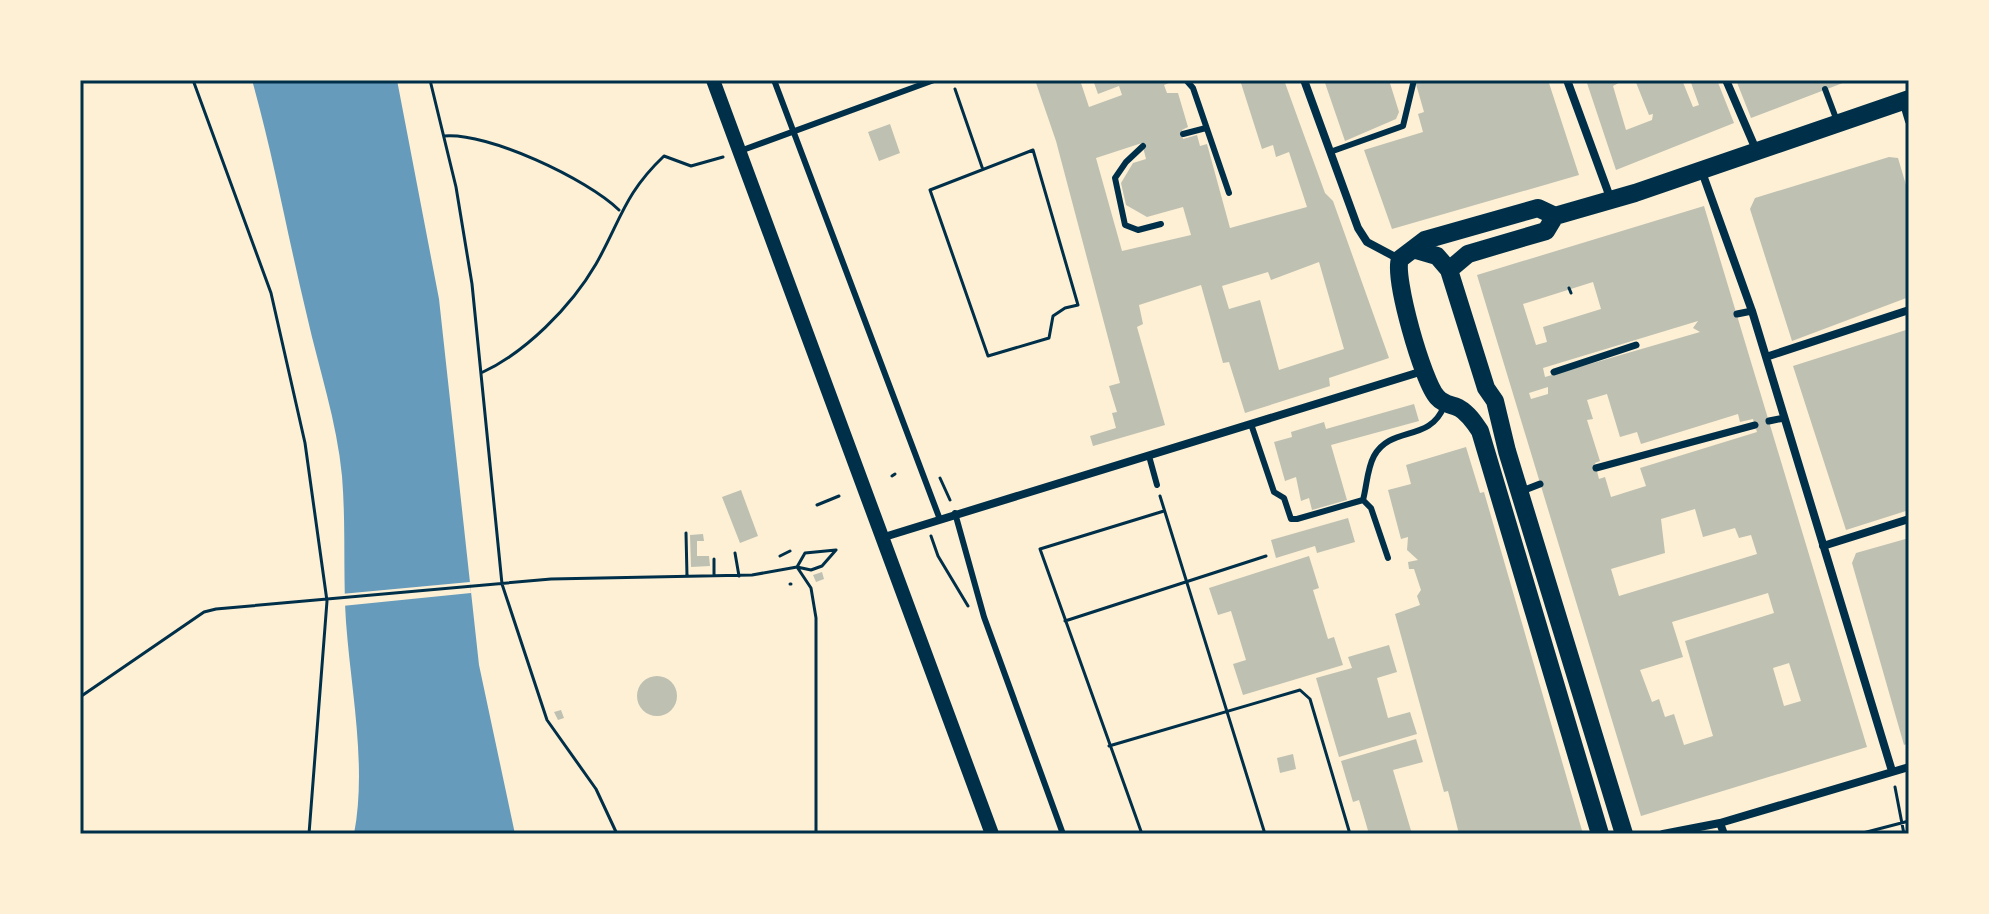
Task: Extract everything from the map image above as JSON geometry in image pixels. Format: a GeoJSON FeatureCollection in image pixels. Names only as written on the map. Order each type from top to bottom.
{"type":"FeatureCollection","features":[{"type":"Feature","properties":{"kind":"main road"},"geometry":{"type":"LineString","coordinates":[[1600,834],[1480,431],[1431,390],[1397,280],[1406,254],[1425,240],[1538,208],[1555,216],[1611,201],[1906,100]]}},
{"type":"Feature","properties":{"kind":"main road"},"geometry":{"type":"LineString","coordinates":[[1449,270],[1478,251],[1546,231],[1555,216]]}},
{"type":"Feature","properties":{"kind":"main road"},"geometry":{"type":"LineString","coordinates":[[1406,254],[1437,256],[1449,270],[1486,388],[1495,401],[1624,834]]}},
{"type":"Feature","properties":{"kind":"main road"},"geometry":{"type":"LineString","coordinates":[[1451,406],[1470,404],[1486,388]]}},
{"type":"Feature","properties":{"kind":"street"},"geometry":{"type":"LineString","coordinates":[[713,80],[992,834]]}},
{"type":"Feature","properties":{"kind":"street"},"geometry":{"type":"LineString","coordinates":[[1304,80],[1367,242],[1406,254]]}},
{"type":"Feature","properties":{"kind":"street"},"geometry":{"type":"LineString","coordinates":[[1567,80],[1611,201]]}},
{"type":"Feature","properties":{"kind":"street"},"geometry":{"type":"LineString","coordinates":[[1726,80],[1757,152]]}},
{"type":"Feature","properties":{"kind":"street"},"geometry":{"type":"LineString","coordinates":[[1906,100],[1909,121]]}},
{"type":"Feature","properties":{"kind":"street"},"geometry":{"type":"LineString","coordinates":[[1702,171],[1752,311],[1892,771]]}},
{"type":"Feature","properties":{"kind":"street"},"geometry":{"type":"LineString","coordinates":[[1766,357],[1909,310]]}},
{"type":"Feature","properties":{"kind":"street"},"geometry":{"type":"LineString","coordinates":[[1737,314],[1752,311]]}},
{"type":"Feature","properties":{"kind":"street"},"geometry":{"type":"LineString","coordinates":[[1554,372],[1636,345]]}},
{"type":"Feature","properties":{"kind":"street"},"geometry":{"type":"LineString","coordinates":[[881,538],[939,517],[1149,456],[1425,370]]}},
{"type":"Feature","properties":{"kind":"street"},"geometry":{"type":"LineString","coordinates":[[1769,421],[1784,418]]}},
{"type":"Feature","properties":{"kind":"street"},"geometry":{"type":"LineString","coordinates":[[1596,468],[1755,425]]}},
{"type":"Feature","properties":{"kind":"street"},"geometry":{"type":"LineString","coordinates":[[1520,491],[1540,484]]}},
{"type":"Feature","properties":{"kind":"street"},"geometry":{"type":"LineString","coordinates":[[1823,546],[1909,519]]}},
{"type":"Feature","properties":{"kind":"street"},"geometry":{"type":"LineString","coordinates":[[1663,834],[1720,823],[1909,767]]}},
{"type":"Feature","properties":{"kind":"street"},"geometry":{"type":"LineString","coordinates":[[1720,823],[1724,834]]}},
{"type":"Feature","properties":{"kind":"lane"},"geometry":{"type":"LineString","coordinates":[[774,80],[939,517]]}},
{"type":"Feature","properties":{"kind":"lane"},"geometry":{"type":"LineString","coordinates":[[740,151],[934,80]]}},
{"type":"Feature","properties":{"kind":"lane"},"geometry":{"type":"LineString","coordinates":[[1186,80],[1193,88],[1229,193]]}},
{"type":"Feature","properties":{"kind":"lane"},"geometry":{"type":"LineString","coordinates":[[1330,152],[1403,126],[1414,80]]}},
{"type":"Feature","properties":{"kind":"lane"},"geometry":{"type":"LineString","coordinates":[[1825,89],[1838,124]]}},
{"type":"Feature","properties":{"kind":"lane"},"geometry":{"type":"LineString","coordinates":[[1183,134],[1206,128]]}},
{"type":"Feature","properties":{"kind":"lane"},"geometry":{"type":"LineString","coordinates":[[1143,146],[1115,178],[1125,225],[1138,230],[1161,224]]}},
{"type":"Feature","properties":{"kind":"lane"},"geometry":{"type":"LineString","coordinates":[[1363,500],[1375,454],[1392,439],[1430,427],[1451,406]]}},
{"type":"Feature","properties":{"kind":"lane"},"geometry":{"type":"LineString","coordinates":[[1251,424],[1274,492],[1284,498],[1291,519],[1363,500]]}},
{"type":"Feature","properties":{"kind":"lane"},"geometry":{"type":"LineString","coordinates":[[1149,456],[1157,485]]}},
{"type":"Feature","properties":{"kind":"lane"},"geometry":{"type":"LineString","coordinates":[[1363,500],[1371,508],[1388,558]]}},
{"type":"Feature","properties":{"kind":"lane"},"geometry":{"type":"LineString","coordinates":[[955,513],[984,617],[1063,834]]}},
{"type":"Feature","properties":{"kind":"path"},"geometry":{"type":"LineString","coordinates":[[193,80],[271,293],[305,443],[327,601],[309,834]]}},
{"type":"Feature","properties":{"kind":"path"},"geometry":{"type":"LineString","coordinates":[[430,80],[465,235],[502,584],[547,720],[596,789],[617,834]]}},
{"type":"Feature","properties":{"kind":"path"},"geometry":{"type":"LineString","coordinates":[[955,89],[982,167]]}},
{"type":"Feature","properties":{"kind":"path"},"geometry":{"type":"LineString","coordinates":[[444,136],[471,138],[546,166],[620,211]]}},
{"type":"Feature","properties":{"kind":"path"},"geometry":{"type":"LineString","coordinates":[[1033,150],[1078,305],[1053,316],[1049,338],[988,356],[930,190],[982,167],[1033,150]]}},
{"type":"Feature","properties":{"kind":"path"},"geometry":{"type":"LineString","coordinates":[[481,373],[517,351],[577,291],[595,266],[620,211],[664,156],[691,166],[740,151]]}},
{"type":"Feature","properties":{"kind":"path"},"geometry":{"type":"LineString","coordinates":[[1157,485],[1265,834]]}},
{"type":"Feature","properties":{"kind":"path"},"geometry":{"type":"LineString","coordinates":[[817,505],[839,496]]}},
{"type":"Feature","properties":{"kind":"path"},"geometry":{"type":"LineString","coordinates":[[1142,834],[1040,549],[1164,511]]}},
{"type":"Feature","properties":{"kind":"path"},"geometry":{"type":"LineString","coordinates":[[686,533],[687,576]]}},
{"type":"Feature","properties":{"kind":"path"},"geometry":{"type":"LineString","coordinates":[[80,697],[204,612],[591,577],[739,576],[797,567],[811,570],[822,566],[836,550],[809,551],[797,567]]}},
{"type":"Feature","properties":{"kind":"path"},"geometry":{"type":"LineString","coordinates":[[780,556],[790,551]]}},
{"type":"Feature","properties":{"kind":"path"},"geometry":{"type":"LineString","coordinates":[[735,553],[739,576]]}},
{"type":"Feature","properties":{"kind":"path"},"geometry":{"type":"LineString","coordinates":[[938,556],[950,572],[965,604],[984,617]]}},
{"type":"Feature","properties":{"kind":"path"},"geometry":{"type":"LineString","coordinates":[[1065,621],[1266,556]]}},
{"type":"Feature","properties":{"kind":"path"},"geometry":{"type":"LineString","coordinates":[[714,559],[714,576]]}},
{"type":"Feature","properties":{"kind":"path"},"geometry":{"type":"LineString","coordinates":[[797,567],[811,588],[816,618],[816,834]]}},
{"type":"Feature","properties":{"kind":"path"},"geometry":{"type":"LineString","coordinates":[[1109,746],[1288,691],[1300,690],[1310,699],[1350,834]]}},
{"type":"Feature","properties":{"kind":"path"},"geometry":{"type":"LineString","coordinates":[[547,720],[554,717]]}},
{"type":"Feature","properties":{"kind":"path"},"geometry":{"type":"LineString","coordinates":[[1892,771],[1904,834]]}},
{"type":"Feature","properties":{"kind":"path"},"geometry":{"type":"LineString","coordinates":[[1859,834],[1909,821]]}},
{"type":"Feature","properties":{"kind":"water"},"geometry":{"type":"Polygon","coordinates":[[[252,80],[397,80],[439,299],[479,665],[515,834],[354,834],[359,782],[357,728],[346,622],[340,456],[252,80]]]}},
{"type":"Feature","properties":{"kind":"pier"},"geometry":{"type":"Polygon","coordinates":[[[470,582],[471,593],[342,606],[341,594],[470,582]]]}},
{"type":"Feature","properties":{"kind":"building"},"geometry":{"type":"Polygon","coordinates":[[[1035,80],[1080,80],[1089,107],[1122,95],[1119,86],[1098,94],[1093,80],[1177,80],[1164,85],[1167,93],[1178,93],[1188,127],[1182,130],[1183,139],[1197,135],[1200,146],[1207,144],[1230,228],[1307,207],[1289,152],[1276,157],[1273,145],[1262,149],[1240,80],[1284,80],[1325,193],[1333,201],[1389,358],[1329,378],[1330,386],[1245,413],[1229,362],[1223,363],[1201,285],[1139,305],[1143,324],[1137,327],[1165,425],[1093,446],[1090,436],[1116,428],[1112,413],[1117,412],[1109,386],[1120,383],[1056,141],[1035,80]],[[1142,143],[1096,158],[1122,251],[1191,235],[1183,207],[1147,217],[1126,205],[1121,183],[1133,163],[1146,159],[1142,143]],[[1319,262],[1271,280],[1268,272],[1222,286],[1229,309],[1260,300],[1279,370],[1344,349],[1319,262]]]}},
{"type":"Feature","properties":{"kind":"building"},"geometry":{"type":"Polygon","coordinates":[[[1324,80],[1389,80],[1399,112],[1396,119],[1345,141],[1324,80]]]}},
{"type":"Feature","properties":{"kind":"building"},"geometry":{"type":"Polygon","coordinates":[[[1418,80],[1548,80],[1579,175],[1392,229],[1364,150],[1423,132],[1418,114],[1424,112],[1416,84],[1418,80]]]}},
{"type":"Feature","properties":{"kind":"building"},"geometry":{"type":"Polygon","coordinates":[[[1586,80],[1624,80],[1613,86],[1626,130],[1652,120],[1653,114],[1649,115],[1635,80],[1682,80],[1693,107],[1699,105],[1690,80],[1717,80],[1734,123],[1616,170],[1586,80]]]}},
{"type":"Feature","properties":{"kind":"building"},"geometry":{"type":"Polygon","coordinates":[[[1736,80],[1848,80],[1848,81],[1751,118],[1736,80]]]}},
{"type":"Feature","properties":{"kind":"building"},"geometry":{"type":"Polygon","coordinates":[[[890,124],[900,153],[879,161],[868,132],[890,124]]]}},
{"type":"Feature","properties":{"kind":"building"},"geometry":{"type":"Polygon","coordinates":[[[1889,157],[1898,158],[1909,195],[1909,297],[1792,341],[1750,209],[1755,198],[1889,157]]]}},
{"type":"Feature","properties":{"kind":"building"},"geometry":{"type":"Polygon","coordinates":[[[1704,206],[1867,747],[1641,816],[1477,275],[1704,206]],[[1593,282],[1523,304],[1536,345],[1547,342],[1543,327],[1601,309],[1593,282]],[[1698,321],[1543,368],[1545,377],[1700,332],[1693,328],[1698,321]],[[1548,387],[1529,393],[1531,399],[1548,394],[1548,387]],[[1607,394],[1587,400],[1593,419],[1587,420],[1600,461],[1595,463],[1599,479],[1605,477],[1611,497],[1646,486],[1640,468],[1757,432],[1753,419],[1740,422],[1738,414],[1641,444],[1637,432],[1620,437],[1607,394]],[[1695,509],[1661,519],[1665,553],[1611,569],[1619,596],[1757,554],[1751,535],[1739,538],[1735,528],[1703,537],[1695,509]],[[1768,593],[1672,622],[1683,657],[1640,670],[1652,702],[1659,699],[1665,717],[1674,714],[1684,745],[1713,736],[1685,641],[1774,613],[1768,593]],[[1789,663],[1773,668],[1784,706],[1801,701],[1789,663]]]}},
{"type":"Feature","properties":{"kind":"building"},"geometry":{"type":"Polygon","coordinates":[[[1909,329],[1909,510],[1846,530],[1793,366],[1909,329]]]}},
{"type":"Feature","properties":{"kind":"building"},"geometry":{"type":"Polygon","coordinates":[[[1414,404],[1419,421],[1331,445],[1347,500],[1312,510],[1309,498],[1301,501],[1296,477],[1285,481],[1274,442],[1292,437],[1291,432],[1324,422],[1326,429],[1414,404]]]}},
{"type":"Feature","properties":{"kind":"building"},"geometry":{"type":"Polygon","coordinates":[[[1466,447],[1480,493],[1484,492],[1583,834],[1459,834],[1448,791],[1444,792],[1395,614],[1420,605],[1417,596],[1421,590],[1414,569],[1409,569],[1408,562],[1418,560],[1407,550],[1408,537],[1401,539],[1388,490],[1411,484],[1406,465],[1466,447]]]}},
{"type":"Feature","properties":{"kind":"building"},"geometry":{"type":"Polygon","coordinates":[[[741,490],[758,536],[740,543],[722,497],[741,490]]]}},
{"type":"Feature","properties":{"kind":"building"},"geometry":{"type":"Polygon","coordinates":[[[1348,518],[1355,542],[1317,553],[1315,546],[1276,558],[1271,540],[1348,518]]]}},
{"type":"Feature","properties":{"kind":"building"},"geometry":{"type":"Polygon","coordinates":[[[703,534],[704,541],[697,541],[697,556],[709,556],[710,566],[691,567],[690,535],[703,534]]]}},
{"type":"Feature","properties":{"kind":"building"},"geometry":{"type":"Polygon","coordinates":[[[1909,538],[1909,743],[1904,745],[1852,563],[1856,553],[1909,538]]]}},
{"type":"Feature","properties":{"kind":"building"},"geometry":{"type":"Polygon","coordinates":[[[1309,556],[1319,588],[1313,590],[1328,639],[1334,637],[1343,665],[1243,695],[1233,664],[1246,660],[1231,611],[1218,615],[1209,588],[1309,556]]]}},
{"type":"Feature","properties":{"kind":"building"},"geometry":{"type":"Polygon","coordinates":[[[822,572],[824,579],[816,582],[813,575],[822,572]]]}},
{"type":"Feature","properties":{"kind":"building"},"geometry":{"type":"Polygon","coordinates":[[[1389,645],[1397,672],[1377,678],[1388,718],[1410,712],[1417,734],[1339,757],[1316,678],[1352,668],[1348,657],[1389,645]]]}},
{"type":"Feature","properties":{"kind":"building"},"geometry":{"type":"Polygon","coordinates":[[[657,676],[671,682],[677,696],[671,710],[657,716],[643,710],[637,696],[643,682],[657,676]]]}},
{"type":"Feature","properties":{"kind":"building"},"geometry":{"type":"Polygon","coordinates":[[[561,710],[564,718],[558,720],[554,712],[561,710]]]}},
{"type":"Feature","properties":{"kind":"building"},"geometry":{"type":"Polygon","coordinates":[[[1416,739],[1423,762],[1393,770],[1412,834],[1369,834],[1359,800],[1353,802],[1341,761],[1416,739]]]}},
{"type":"Feature","properties":{"kind":"building"},"geometry":{"type":"Polygon","coordinates":[[[1293,754],[1296,769],[1280,773],[1277,758],[1293,754]]]}}]}
